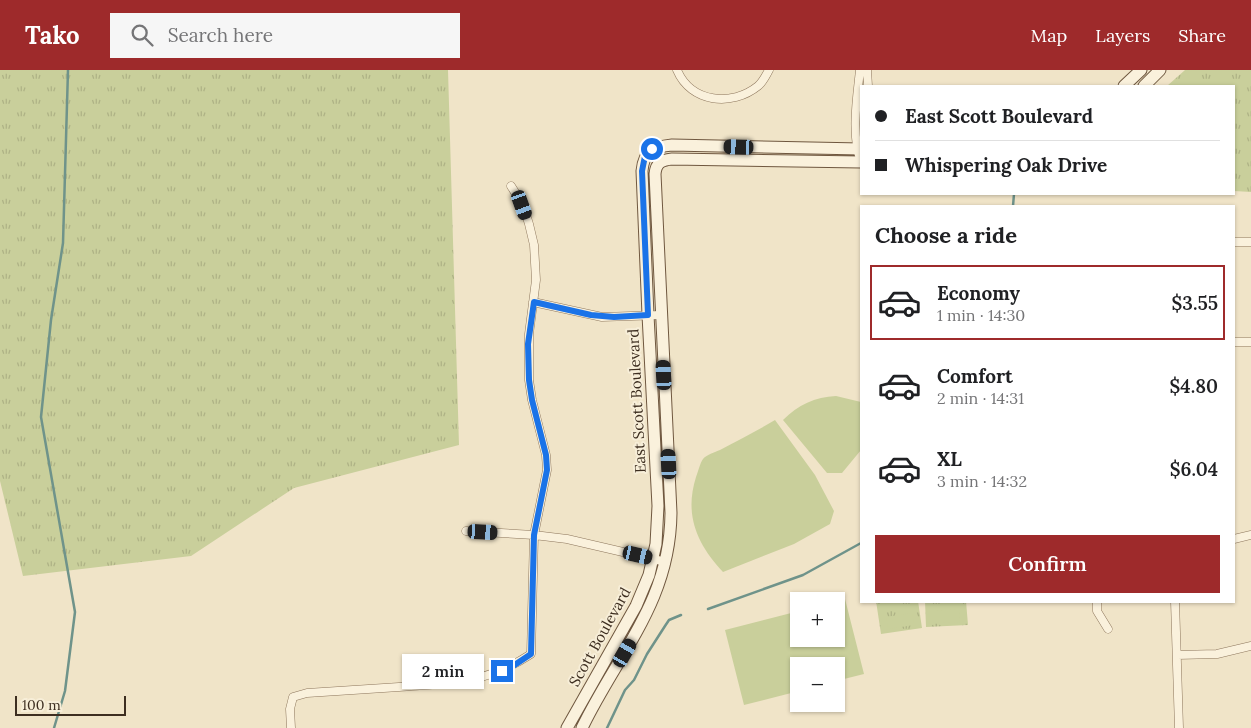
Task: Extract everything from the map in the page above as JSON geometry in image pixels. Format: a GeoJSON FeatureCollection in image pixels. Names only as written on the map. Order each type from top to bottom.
{"type":"FeatureCollection","features":[{"type":"Feature","properties":{"kind":"street"},"geometry":{"type":"LineString","coordinates":[[677,70],[695,92],[712,99],[729,99],[744,95],[759,85],[769,70]]}},
{"type":"Feature","properties":{"kind":"street"},"geometry":{"type":"LineString","coordinates":[[859,149],[857,97],[860,70]]}},
{"type":"Feature","properties":{"kind":"street"},"geometry":{"type":"LineString","coordinates":[[867,70],[868,85]]}},
{"type":"Feature","properties":{"kind":"street"},"geometry":{"type":"LineString","coordinates":[[1125,85],[1141,70]]}},
{"type":"Feature","properties":{"kind":"street"},"geometry":{"type":"LineString","coordinates":[[1145,85],[1160,70]]}},
{"type":"Feature","properties":{"kind":"street","name":"East Scott Boulevard"},"geometry":{"type":"LineString","coordinates":[[654,559],[658,506],[642,171],[648,152],[656,147],[672,146],[859,149]]}},
{"type":"Feature","properties":{"kind":"street","name":"East Scott Boulevard"},"geometry":{"type":"LineString","coordinates":[[635,636],[656,595],[666,562],[671,529],[656,166],[662,160],[672,159],[860,162]]}},
{"type":"Feature","properties":{"kind":"street"},"geometry":{"type":"LineString","coordinates":[[291,728],[290,709],[293,697],[307,693],[470,681],[502,671],[531,654],[534,535],[547,470],[546,455],[529,380],[529,334],[536,280],[534,245],[522,205],[511,186]]}},
{"type":"Feature","properties":{"kind":"street"},"geometry":{"type":"LineString","coordinates":[[1235,242],[1251,242]]}},
{"type":"Feature","properties":{"kind":"street"},"geometry":{"type":"LineString","coordinates":[[534,302],[608,317],[662,315]]}},
{"type":"Feature","properties":{"kind":"street"},"geometry":{"type":"LineString","coordinates":[[1235,342],[1251,342]]}},
{"type":"Feature","properties":{"kind":"street"},"geometry":{"type":"LineString","coordinates":[[466,531],[567,539],[666,562]]}},
{"type":"Feature","properties":{"kind":"street"},"geometry":{"type":"LineString","coordinates":[[1235,539],[1251,535]]}},
{"type":"Feature","properties":{"kind":"street","name":"Scott Boulevard"},"geometry":{"type":"LineString","coordinates":[[568,728],[636,606],[654,559]]}},
{"type":"Feature","properties":{"kind":"street"},"geometry":{"type":"LineString","coordinates":[[1097,603],[1097,611],[1108,629]]}},
{"type":"Feature","properties":{"kind":"street"},"geometry":{"type":"LineString","coordinates":[[1175,603],[1179,728]]}},
{"type":"Feature","properties":{"kind":"street","name":"Scott Boulevard"},"geometry":{"type":"LineString","coordinates":[[582,728],[635,636]]}},
{"type":"Feature","properties":{"kind":"street"},"geometry":{"type":"LineString","coordinates":[[1177,655],[1217,654],[1251,646]]}},
{"type":"Feature","properties":{"kind":"green space"},"geometry":{"type":"Polygon","coordinates":[[[0,70],[448,70],[459,445],[294,488],[191,556],[23,576],[0,481],[0,70]]]}},
{"type":"Feature","properties":{"kind":"green space"},"geometry":{"type":"Polygon","coordinates":[[[1185,70],[1251,70],[1251,192],[1235,191],[1235,85],[1168,85],[1185,70]]]}},
{"type":"Feature","properties":{"kind":"green space"},"geometry":{"type":"Polygon","coordinates":[[[836,396],[860,402],[860,451],[842,473],[827,473],[783,420],[807,403],[821,398],[836,396]]]}},
{"type":"Feature","properties":{"kind":"green space"},"geometry":{"type":"Polygon","coordinates":[[[775,420],[815,475],[834,511],[830,524],[794,544],[723,572],[706,551],[695,528],[692,516],[693,491],[699,468],[706,456],[775,420]]]}},
{"type":"Feature","properties":{"kind":"green space"},"geometry":{"type":"Polygon","coordinates":[[[845,599],[864,674],[845,679],[845,657],[790,657],[790,693],[744,705],[725,630],[790,613],[790,647],[845,647],[845,599]]]}},
{"type":"Feature","properties":{"kind":"green space"},"geometry":{"type":"Polygon","coordinates":[[[876,603],[918,603],[922,628],[881,634],[876,603]]]}},
{"type":"Feature","properties":{"kind":"green space"},"geometry":{"type":"Polygon","coordinates":[[[925,603],[966,603],[968,625],[926,627],[925,603]]]}},
{"type":"Feature","properties":{"kind":"green space"},"geometry":{"type":"Polygon","coordinates":[[[959,609],[960,622],[933,623],[933,611],[959,609]]]}},
{"type":"Feature","properties":{"kind":"green space"},"geometry":{"type":"Polygon","coordinates":[[[912,613],[914,625],[888,629],[886,617],[912,613]]]}},
{"type":"Feature","properties":{"kind":"waterway"},"geometry":{"type":"LineString","coordinates":[[54,728],[65,691],[75,612],[41,417],[51,320],[63,243],[68,70]]}},
{"type":"Feature","properties":{"kind":"waterway"},"geometry":{"type":"LineString","coordinates":[[1013,205],[1014,195]]}},
{"type":"Feature","properties":{"kind":"waterway"},"geometry":{"type":"LineString","coordinates":[[708,609],[803,575],[860,544]]}},
{"type":"Feature","properties":{"kind":"waterway"},"geometry":{"type":"LineString","coordinates":[[607,728],[625,690],[634,680],[647,654],[665,626],[669,620],[681,615]]}},
{"type":"Feature","properties":{"kind":"route"},"geometry":{"type":"LineString","coordinates":[[502,671],[531,654],[534,535],[547,470],[546,455],[529,380],[528,344],[534,302],[591,315],[614,317],[648,315],[642,171],[645,156],[652,149]]}}]}
